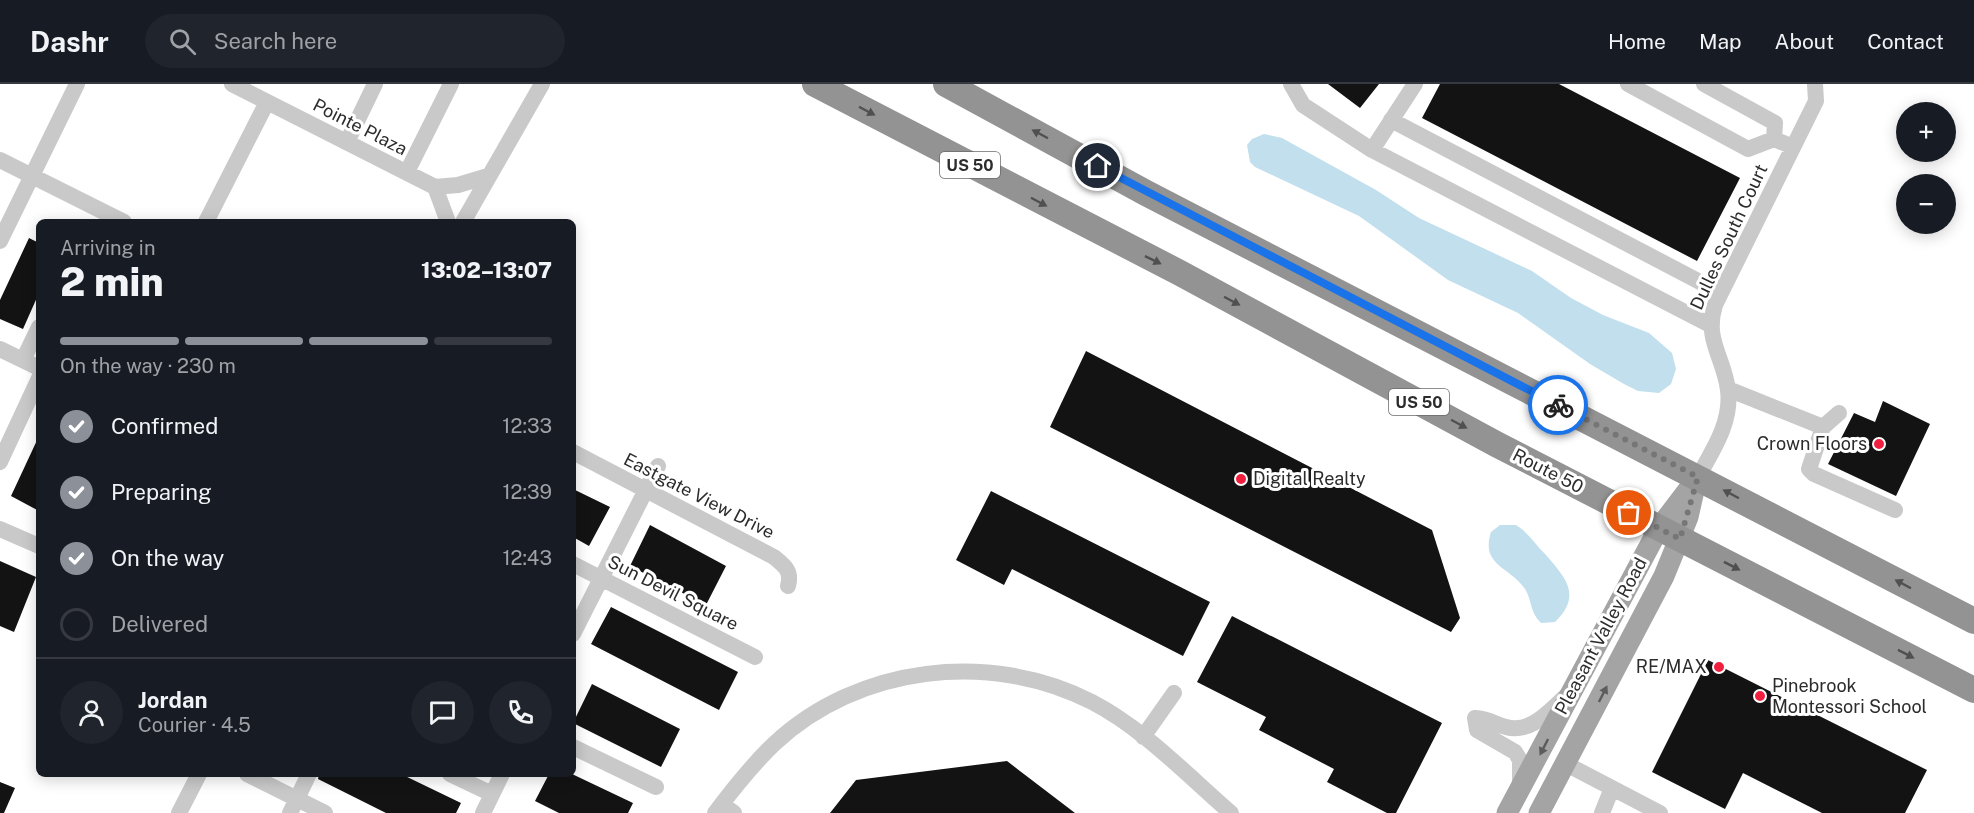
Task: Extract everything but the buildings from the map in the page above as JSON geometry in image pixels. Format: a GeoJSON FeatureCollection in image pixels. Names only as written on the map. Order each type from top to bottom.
{"type":"FeatureCollection","features":[{"type":"Feature","properties":{"kind":"highway","name":"Route 50"},"geometry":{"type":"LineString","coordinates":[[815,84],[1125,247],[1180,273],[1669,534],[1974,690]]}},
{"type":"Feature","properties":{"kind":"highway"},"geometry":{"type":"LineString","coordinates":[[946,84],[1146,193],[1974,621]]}},
{"type":"Feature","properties":{"kind":"main road","name":"Pleasant Valley Road"},"geometry":{"type":"LineString","coordinates":[[1539,813],[1566,764],[1669,534],[1698,477]]}},
{"type":"Feature","properties":{"kind":"main road","name":"Pleasant Valley Road"},"geometry":{"type":"LineString","coordinates":[[1507,813],[1572,691],[1669,534]]}},
{"type":"Feature","properties":{"kind":"street"},"geometry":{"type":"LineString","coordinates":[[0,241],[77,84]]}},
{"type":"Feature","properties":{"kind":"street","name":"Pointe Plaza"},"geometry":{"type":"LineString","coordinates":[[232,84],[435,187]]}},
{"type":"Feature","properties":{"kind":"street"},"geometry":{"type":"LineString","coordinates":[[347,142],[375,84]]}},
{"type":"Feature","properties":{"kind":"street"},"geometry":{"type":"LineString","coordinates":[[407,172],[451,84]]}},
{"type":"Feature","properties":{"kind":"street"},"geometry":{"type":"LineString","coordinates":[[465,219],[542,84]]}},
{"type":"Feature","properties":{"kind":"street"},"geometry":{"type":"LineString","coordinates":[[1291,84],[1303,105],[1372,150],[1710,325]]}},
{"type":"Feature","properties":{"kind":"street"},"geometry":{"type":"LineString","coordinates":[[1372,150],[1415,84]]}},
{"type":"Feature","properties":{"kind":"street"},"geometry":{"type":"LineString","coordinates":[[1628,84],[1748,149],[1774,139],[1793,147]]}},
{"type":"Feature","properties":{"kind":"street"},"geometry":{"type":"LineString","coordinates":[[1704,84],[1775,123],[1774,139]]}},
{"type":"Feature","properties":{"kind":"street","name":"Dulles South Court"},"geometry":{"type":"LineString","coordinates":[[1698,477],[1723,429],[1727,411],[1728,390],[1710,325],[1721,293],[1816,101],[1815,84]]}},
{"type":"Feature","properties":{"kind":"street"},"geometry":{"type":"LineString","coordinates":[[208,219],[267,102]]}},
{"type":"Feature","properties":{"kind":"street"},"geometry":{"type":"LineString","coordinates":[[1391,120],[1721,293]]}},
{"type":"Feature","properties":{"kind":"street"},"geometry":{"type":"LineString","coordinates":[[0,160],[118,219]]}},
{"type":"Feature","properties":{"kind":"street"},"geometry":{"type":"LineString","coordinates":[[447,219],[435,187],[458,185],[488,176]]}},
{"type":"Feature","properties":{"kind":"street"},"geometry":{"type":"LineString","coordinates":[[23,360],[36,333]]}},
{"type":"Feature","properties":{"kind":"street"},"geometry":{"type":"LineString","coordinates":[[0,349],[36,366]]}},
{"type":"Feature","properties":{"kind":"street"},"geometry":{"type":"LineString","coordinates":[[0,462],[36,384]]}},
{"type":"Feature","properties":{"kind":"street"},"geometry":{"type":"LineString","coordinates":[[1728,390],[1823,427]]}},
{"type":"Feature","properties":{"kind":"street"},"geometry":{"type":"LineString","coordinates":[[1839,413],[1823,427],[1809,469],[1814,474],[1895,510]]}},
{"type":"Feature","properties":{"kind":"street","name":"Eastgate View Drive"},"geometry":{"type":"LineString","coordinates":[[576,454],[774,557],[788,569],[790,577],[788,586]]}},
{"type":"Feature","properties":{"kind":"street"},"geometry":{"type":"LineString","coordinates":[[576,628],[658,466]]}},
{"type":"Feature","properties":{"kind":"street"},"geometry":{"type":"LineString","coordinates":[[0,529],[36,545]]}},
{"type":"Feature","properties":{"kind":"street","name":"Sun Devil Square"},"geometry":{"type":"LineString","coordinates":[[576,566],[755,657]]}},
{"type":"Feature","properties":{"kind":"street"},"geometry":{"type":"LineString","coordinates":[[724,810],[767,752],[797,725],[847,696],[887,681],[914,675],[972,671],[1041,682],[1092,702],[1143,737],[1231,813]]}},
{"type":"Feature","properties":{"kind":"street"},"geometry":{"type":"LineString","coordinates":[[1521,790],[1520,760],[1515,752],[1477,730],[1475,718],[1491,718],[1504,727],[1514,729],[1533,725],[1572,691]]}},
{"type":"Feature","properties":{"kind":"street"},"geometry":{"type":"LineString","coordinates":[[1143,737],[1174,693]]}},
{"type":"Feature","properties":{"kind":"street"},"geometry":{"type":"LineString","coordinates":[[576,748],[656,787]]}},
{"type":"Feature","properties":{"kind":"street"},"geometry":{"type":"LineString","coordinates":[[1566,764],[1660,813]]}},
{"type":"Feature","properties":{"kind":"street"},"geometry":{"type":"LineString","coordinates":[[179,813],[197,777]]}},
{"type":"Feature","properties":{"kind":"street"},"geometry":{"type":"LineString","coordinates":[[251,777],[293,806],[325,813]]}},
{"type":"Feature","properties":{"kind":"street"},"geometry":{"type":"LineString","coordinates":[[293,806],[308,777]]}},
{"type":"Feature","properties":{"kind":"street"},"geometry":{"type":"LineString","coordinates":[[456,777],[492,794]]}},
{"type":"Feature","properties":{"kind":"street"},"geometry":{"type":"LineString","coordinates":[[483,813],[500,777]]}},
{"type":"Feature","properties":{"kind":"street"},"geometry":{"type":"LineString","coordinates":[[1602,813],[1612,788]]}},
{"type":"Feature","properties":{"kind":"water"},"geometry":{"type":"Polygon","coordinates":[[[1264,134],[1282,138],[1376,190],[1419,218],[1532,271],[1571,298],[1603,315],[1649,333],[1672,353],[1676,369],[1671,384],[1659,393],[1638,391],[1624,384],[1590,364],[1518,313],[1448,280],[1359,216],[1255,167],[1250,162],[1247,145],[1252,139],[1264,134]]]}},
{"type":"Feature","properties":{"kind":"water"},"geometry":{"type":"Polygon","coordinates":[[[1500,525],[1516,525],[1523,530],[1552,562],[1568,586],[1568,603],[1555,622],[1541,623],[1535,615],[1525,589],[1493,559],[1489,543],[1491,532],[1500,525]]]}},
{"type":"Feature","properties":{"kind":"way so far"},"geometry":{"type":"LineString","coordinates":[[1558,405],[1698,477],[1680,539],[1629,513]]}},
{"type":"Feature","properties":{"kind":"place","name":"Crown Floors"},"geometry":{"type":"Point","coordinates":[1879,444]}},
{"type":"Feature","properties":{"kind":"place","name":"Digital Realty"},"geometry":{"type":"Point","coordinates":[1241,479]}},
{"type":"Feature","properties":{"kind":"place","name":"RE/MAX"},"geometry":{"type":"Point","coordinates":[1719,667]}},
{"type":"Feature","properties":{"kind":"place","name":"Pinebrook Montessori School"},"geometry":{"type":"Point","coordinates":[1760,696]}},
{"type":"Feature","properties":{"kind":"route"},"geometry":{"type":"LineString","coordinates":[[1098,166],[1146,193],[1558,405]]}}]}
